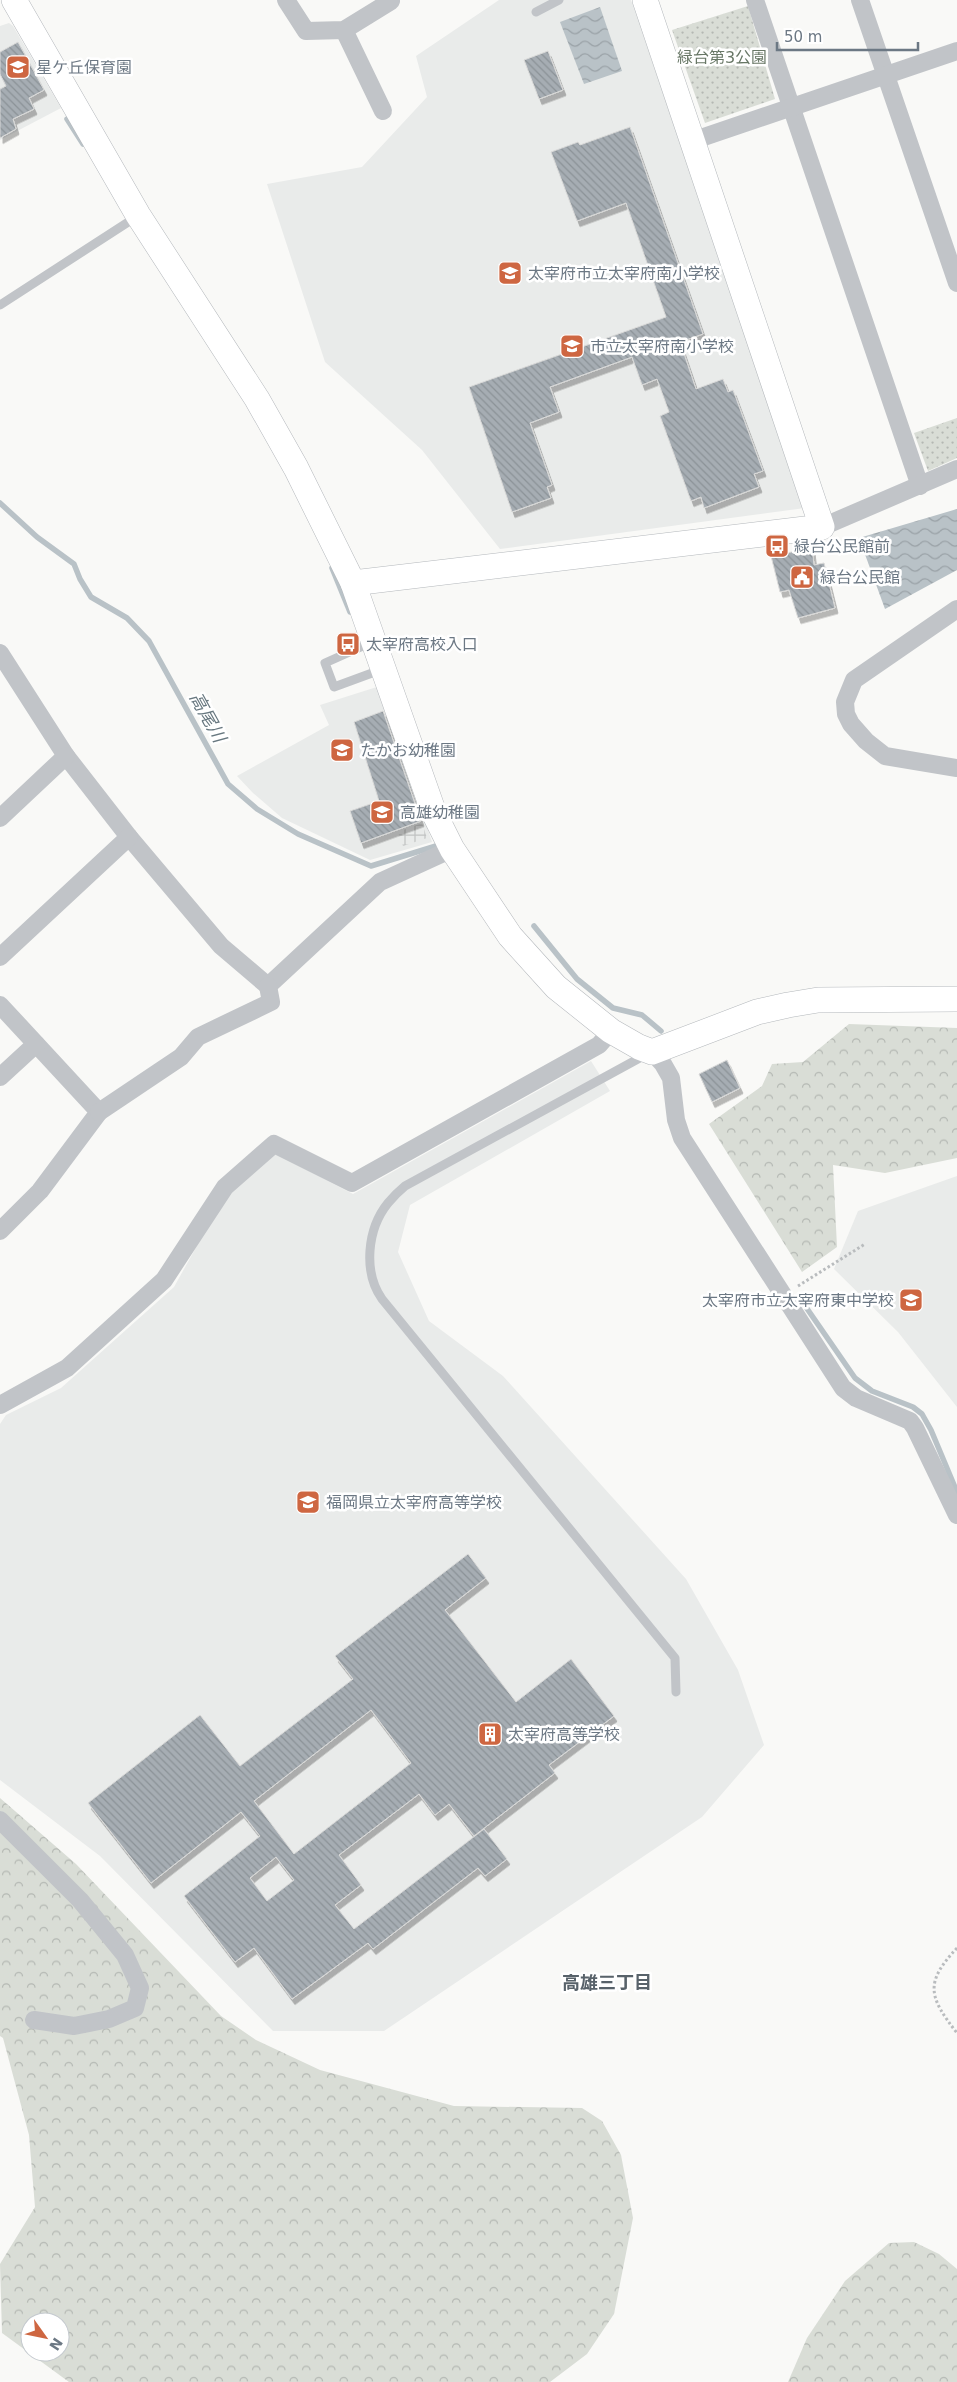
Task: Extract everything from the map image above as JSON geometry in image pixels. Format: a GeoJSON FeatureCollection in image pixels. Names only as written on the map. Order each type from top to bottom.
{"type":"FeatureCollection","features":[{"type":"Feature","properties":{"kind":"street"},"geometry":{"type":"LineString","coordinates":[[286,0],[306,32],[344,30],[391,1]]}},
{"type":"Feature","properties":{"kind":"street"},"geometry":{"type":"LineString","coordinates":[[645,0],[822,527]]}},
{"type":"Feature","properties":{"kind":"street"},"geometry":{"type":"LineString","coordinates":[[755,0],[920,486]]}},
{"type":"Feature","properties":{"kind":"street"},"geometry":{"type":"LineString","coordinates":[[860,0],[957,283]]}},
{"type":"Feature","properties":{"kind":"street"},"geometry":{"type":"LineString","coordinates":[[12,2],[138,215],[257,399],[296,468],[353,583],[434,813],[452,849],[510,936],[556,987],[611,1031],[652,1052],[671,1078],[676,1120],[682,1138],[843,1388],[856,1398],[903,1417],[915,1428],[957,1515]]}},
{"type":"Feature","properties":{"kind":"street"},"geometry":{"type":"LineString","coordinates":[[344,30],[383,111]]}},
{"type":"Feature","properties":{"kind":"street"},"geometry":{"type":"LineString","coordinates":[[692,141],[957,51]]}},
{"type":"Feature","properties":{"kind":"street"},"geometry":{"type":"LineString","coordinates":[[353,583],[822,527],[957,469]]}},
{"type":"Feature","properties":{"kind":"street"},"geometry":{"type":"LineString","coordinates":[[957,609],[854,680],[845,702],[846,714],[851,724],[866,741],[885,756],[957,768]]}},
{"type":"Feature","properties":{"kind":"street"},"geometry":{"type":"LineString","coordinates":[[0,1231],[40,1190],[99,1112],[181,1057],[198,1038],[270,1002],[268,986],[221,946],[129,837],[66,756],[2,661]]}},
{"type":"Feature","properties":{"kind":"street"},"geometry":{"type":"LineString","coordinates":[[0,818],[66,756]]}},
{"type":"Feature","properties":{"kind":"street"},"geometry":{"type":"LineString","coordinates":[[0,957],[129,837]]}},
{"type":"Feature","properties":{"kind":"street"},"geometry":{"type":"LineString","coordinates":[[268,986],[380,882],[452,849]]}},
{"type":"Feature","properties":{"kind":"street"},"geometry":{"type":"LineString","coordinates":[[652,1052],[757,1012],[788,1005],[818,1000],[957,999]]}},
{"type":"Feature","properties":{"kind":"street"},"geometry":{"type":"LineString","coordinates":[[0,1005],[99,1112]]}},
{"type":"Feature","properties":{"kind":"street"},"geometry":{"type":"LineString","coordinates":[[0,1405],[67,1368],[164,1280],[225,1188],[274,1144],[352,1183],[599,1045],[611,1031]]}},
{"type":"Feature","properties":{"kind":"street"},"geometry":{"type":"LineString","coordinates":[[0,1077],[36,1044]]}},
{"type":"Feature","properties":{"kind":"street"},"geometry":{"type":"LineString","coordinates":[[0,1820],[80,1900],[125,1955],[140,1988],[135,2008],[109,2019],[74,2026],[34,2020]]}},
{"type":"Feature","properties":{"kind":"lane"},"geometry":{"type":"LineString","coordinates":[[536,12],[558,0]]}},
{"type":"Feature","properties":{"kind":"lane"},"geometry":{"type":"LineString","coordinates":[[0,305],[138,215]]}},
{"type":"Feature","properties":{"kind":"lane"},"geometry":{"type":"LineString","coordinates":[[373,641],[325,663],[334,687],[383,668]]}},
{"type":"Feature","properties":{"kind":"lane"},"geometry":{"type":"LineString","coordinates":[[652,1052],[405,1186],[387,1204],[377,1223],[369,1260],[374,1287],[382,1299],[675,1658],[676,1692]]}},
{"type":"Feature","properties":{"kind":"path"},"geometry":{"type":"LineString","coordinates":[[783,1295],[865,1244]]}},
{"type":"Feature","properties":{"kind":"path"},"geometry":{"type":"LineString","coordinates":[[957,1948],[942,1964],[933,1988],[937,2005],[957,2032]]}},
{"type":"Feature","properties":{"kind":"shaded area","name":"太宰府市立太宰府南小学校"},"geometry":{"type":"Polygon","coordinates":[[[499,0],[631,0],[805,508],[500,549],[422,450],[325,362],[267,184],[362,167],[427,97],[416,56],[499,0]]]}},
{"type":"Feature","properties":{"kind":"shaded area","name":"星ケ丘保育園"},"geometry":{"type":"Polygon","coordinates":[[[9,23],[13,26],[61,108],[0,140],[0,26],[9,23]]]}},
{"type":"Feature","properties":{"kind":"shaded area","name":"たかお幼稚園"},"geometry":{"type":"Polygon","coordinates":[[[380,686],[432,842],[370,860],[282,818],[253,793],[237,776],[329,725],[320,705],[380,686]]]}},
{"type":"Feature","properties":{"kind":"shaded area"},"geometry":{"type":"Polygon","coordinates":[[[422,823],[427,838],[403,846],[398,832],[422,823]]]}},
{"type":"Feature","properties":{"kind":"shaded area","name":"福岡県立太宰府高等学校"},"geometry":{"type":"Polygon","coordinates":[[[591,1061],[610,1091],[410,1205],[398,1252],[429,1321],[503,1376],[686,1579],[738,1670],[764,1745],[702,1817],[384,2031],[273,2031],[100,1856],[0,1780],[0,1424],[6,1415],[61,1388],[174,1287],[223,1199],[274,1153],[353,1194],[591,1061]]]}},
{"type":"Feature","properties":{"kind":"shaded area","name":"太宰府市立太宰府東中学校"},"geometry":{"type":"Polygon","coordinates":[[[957,1176],[957,1407],[898,1332],[834,1269],[858,1211],[957,1176]]]}},
{"type":"Feature","properties":{"kind":"green space","name":"緑台第3公園"},"geometry":{"type":"Polygon","coordinates":[[[748,6],[775,99],[705,123],[672,30],[748,6]]]}},
{"type":"Feature","properties":{"kind":"green space"},"geometry":{"type":"Polygon","coordinates":[[[957,418],[957,458],[928,471],[914,433],[957,418]]]}},
{"type":"Feature","properties":{"kind":"green space"},"geometry":{"type":"Polygon","coordinates":[[[849,1024],[957,1028],[957,1158],[885,1173],[833,1165],[837,1247],[802,1272],[709,1124],[762,1086],[772,1064],[803,1062],[849,1024]]]}},
{"type":"Feature","properties":{"kind":"green space"},"geometry":{"type":"Polygon","coordinates":[[[0,1798],[76,1864],[221,2016],[256,2040],[320,2070],[454,2106],[582,2108],[602,2121],[621,2155],[633,2218],[614,2314],[587,2354],[550,2382],[69,2382],[42,2362],[70,2362],[70,2312],[20,2312],[20,2346],[2,2333],[0,2264],[35,2207],[29,2135],[3,2038],[0,2036],[0,1798]]]}},
{"type":"Feature","properties":{"kind":"green space"},"geometry":{"type":"Polygon","coordinates":[[[914,2242],[939,2254],[957,2269],[957,2382],[788,2382],[807,2338],[845,2281],[889,2243],[914,2242]]]}},
{"type":"Feature","properties":{"kind":"water"},"geometry":{"type":"Polygon","coordinates":[[[600,7],[622,71],[584,84],[560,22],[600,7]]]}},
{"type":"Feature","properties":{"kind":"water"},"geometry":{"type":"Polygon","coordinates":[[[957,509],[957,570],[885,609],[859,538],[957,509]]]}},
{"type":"Feature","properties":{"kind":"building","name":"星ケ丘保育園"},"geometry":{"type":"Polygon","coordinates":[[[18,42],[44,90],[29,98],[34,109],[13,119],[16,129],[0,138],[0,89],[6,86],[0,74],[0,52],[18,42]]]}},
{"type":"Feature","properties":{"kind":"building"},"geometry":{"type":"Polygon","coordinates":[[[548,51],[563,90],[539,99],[524,60],[548,51]]]}},
{"type":"Feature","properties":{"kind":"building"},"geometry":{"type":"Polygon","coordinates":[[[630,127],[703,334],[680,342],[696,389],[723,379],[728,392],[733,390],[763,471],[754,474],[759,487],[704,508],[701,497],[691,501],[660,416],[669,412],[657,379],[642,385],[632,357],[550,387],[559,412],[530,423],[552,485],[547,487],[551,498],[512,512],[469,387],[666,317],[626,203],[577,221],[551,152],[578,142],[580,145],[630,127]]]}},
{"type":"Feature","properties":{"kind":"building","name":"緑台公民館"},"geometry":{"type":"Polygon","coordinates":[[[812,548],[814,565],[824,563],[835,608],[798,618],[789,590],[780,592],[771,556],[812,548]]]}},
{"type":"Feature","properties":{"kind":"building"},"geometry":{"type":"Polygon","coordinates":[[[383,711],[421,821],[361,843],[350,811],[379,801],[354,722],[383,711]]]}},
{"type":"Feature","properties":{"kind":"building"},"geometry":{"type":"Polygon","coordinates":[[[727,1060],[740,1088],[712,1102],[699,1074],[727,1060]]]}},
{"type":"Feature","properties":{"kind":"building"},"geometry":{"type":"Polygon","coordinates":[[[468,1554],[486,1578],[445,1610],[516,1702],[571,1659],[614,1716],[549,1765],[555,1773],[474,1836],[449,1804],[435,1815],[419,1794],[339,1855],[361,1885],[335,1905],[354,1929],[484,1829],[507,1859],[485,1876],[478,1868],[373,1949],[368,1943],[292,1999],[254,1948],[235,1962],[184,1896],[260,1836],[241,1812],[151,1883],[88,1803],[200,1715],[240,1766],[353,1679],[335,1656],[468,1554]],[[371,1710],[254,1801],[294,1854],[411,1763],[371,1710]],[[276,1857],[250,1878],[267,1901],[294,1880],[276,1857]]]}},
{"type":"Feature","properties":{"kind":"waterway"},"geometry":{"type":"LineString","coordinates":[[67,119],[83,144]]}},
{"type":"Feature","properties":{"kind":"waterway","name":"高尾川"},"geometry":{"type":"LineString","coordinates":[[0,503],[37,537],[74,564],[80,579],[91,597],[127,618],[149,641],[228,784],[257,809],[298,834],[371,866],[436,846]]}},
{"type":"Feature","properties":{"kind":"waterway"},"geometry":{"type":"LineString","coordinates":[[332,568],[350,612]]}},
{"type":"Feature","properties":{"kind":"waterway"},"geometry":{"type":"LineString","coordinates":[[534,926],[577,979],[613,1008],[642,1015],[661,1031]]}},
{"type":"Feature","properties":{"kind":"waterway"},"geometry":{"type":"LineString","coordinates":[[799,1297],[855,1378],[872,1391],[913,1407],[922,1414],[931,1430],[957,1492]]}},
{"type":"Feature","properties":{"kind":"place","name":"星ケ丘保育園"},"geometry":{"type":"Point","coordinates":[18,67]}},
{"type":"Feature","properties":{"kind":"place","name":"太宰府市立太宰府南小学校"},"geometry":{"type":"Point","coordinates":[510,273]}},
{"type":"Feature","properties":{"kind":"place","name":"市立太宰府南小学校"},"geometry":{"type":"Point","coordinates":[572,346]}},
{"type":"Feature","properties":{"kind":"place","name":"緑台公民館前"},"geometry":{"type":"Point","coordinates":[777,546]}},
{"type":"Feature","properties":{"kind":"place","name":"緑台公民館"},"geometry":{"type":"Point","coordinates":[802,577]}},
{"type":"Feature","properties":{"kind":"place","name":"太宰府高校入口"},"geometry":{"type":"Point","coordinates":[348,644]}},
{"type":"Feature","properties":{"kind":"place","name":"たかお幼稚園"},"geometry":{"type":"Point","coordinates":[342,750]}},
{"type":"Feature","properties":{"kind":"place","name":"高雄幼稚園"},"geometry":{"type":"Point","coordinates":[382,812]}},
{"type":"Feature","properties":{"kind":"place","name":"太宰府市立太宰府東中学校"},"geometry":{"type":"Point","coordinates":[911,1300]}},
{"type":"Feature","properties":{"kind":"place","name":"福岡県立太宰府高等学校"},"geometry":{"type":"Point","coordinates":[308,1502]}},
{"type":"Feature","properties":{"kind":"place","name":"太宰府高等学校"},"geometry":{"type":"Point","coordinates":[490,1734]}},
{"type":"Feature","properties":{"kind":"district","name":"高雄三丁目"},"geometry":{"type":"Point","coordinates":[607,1982]}}]}
